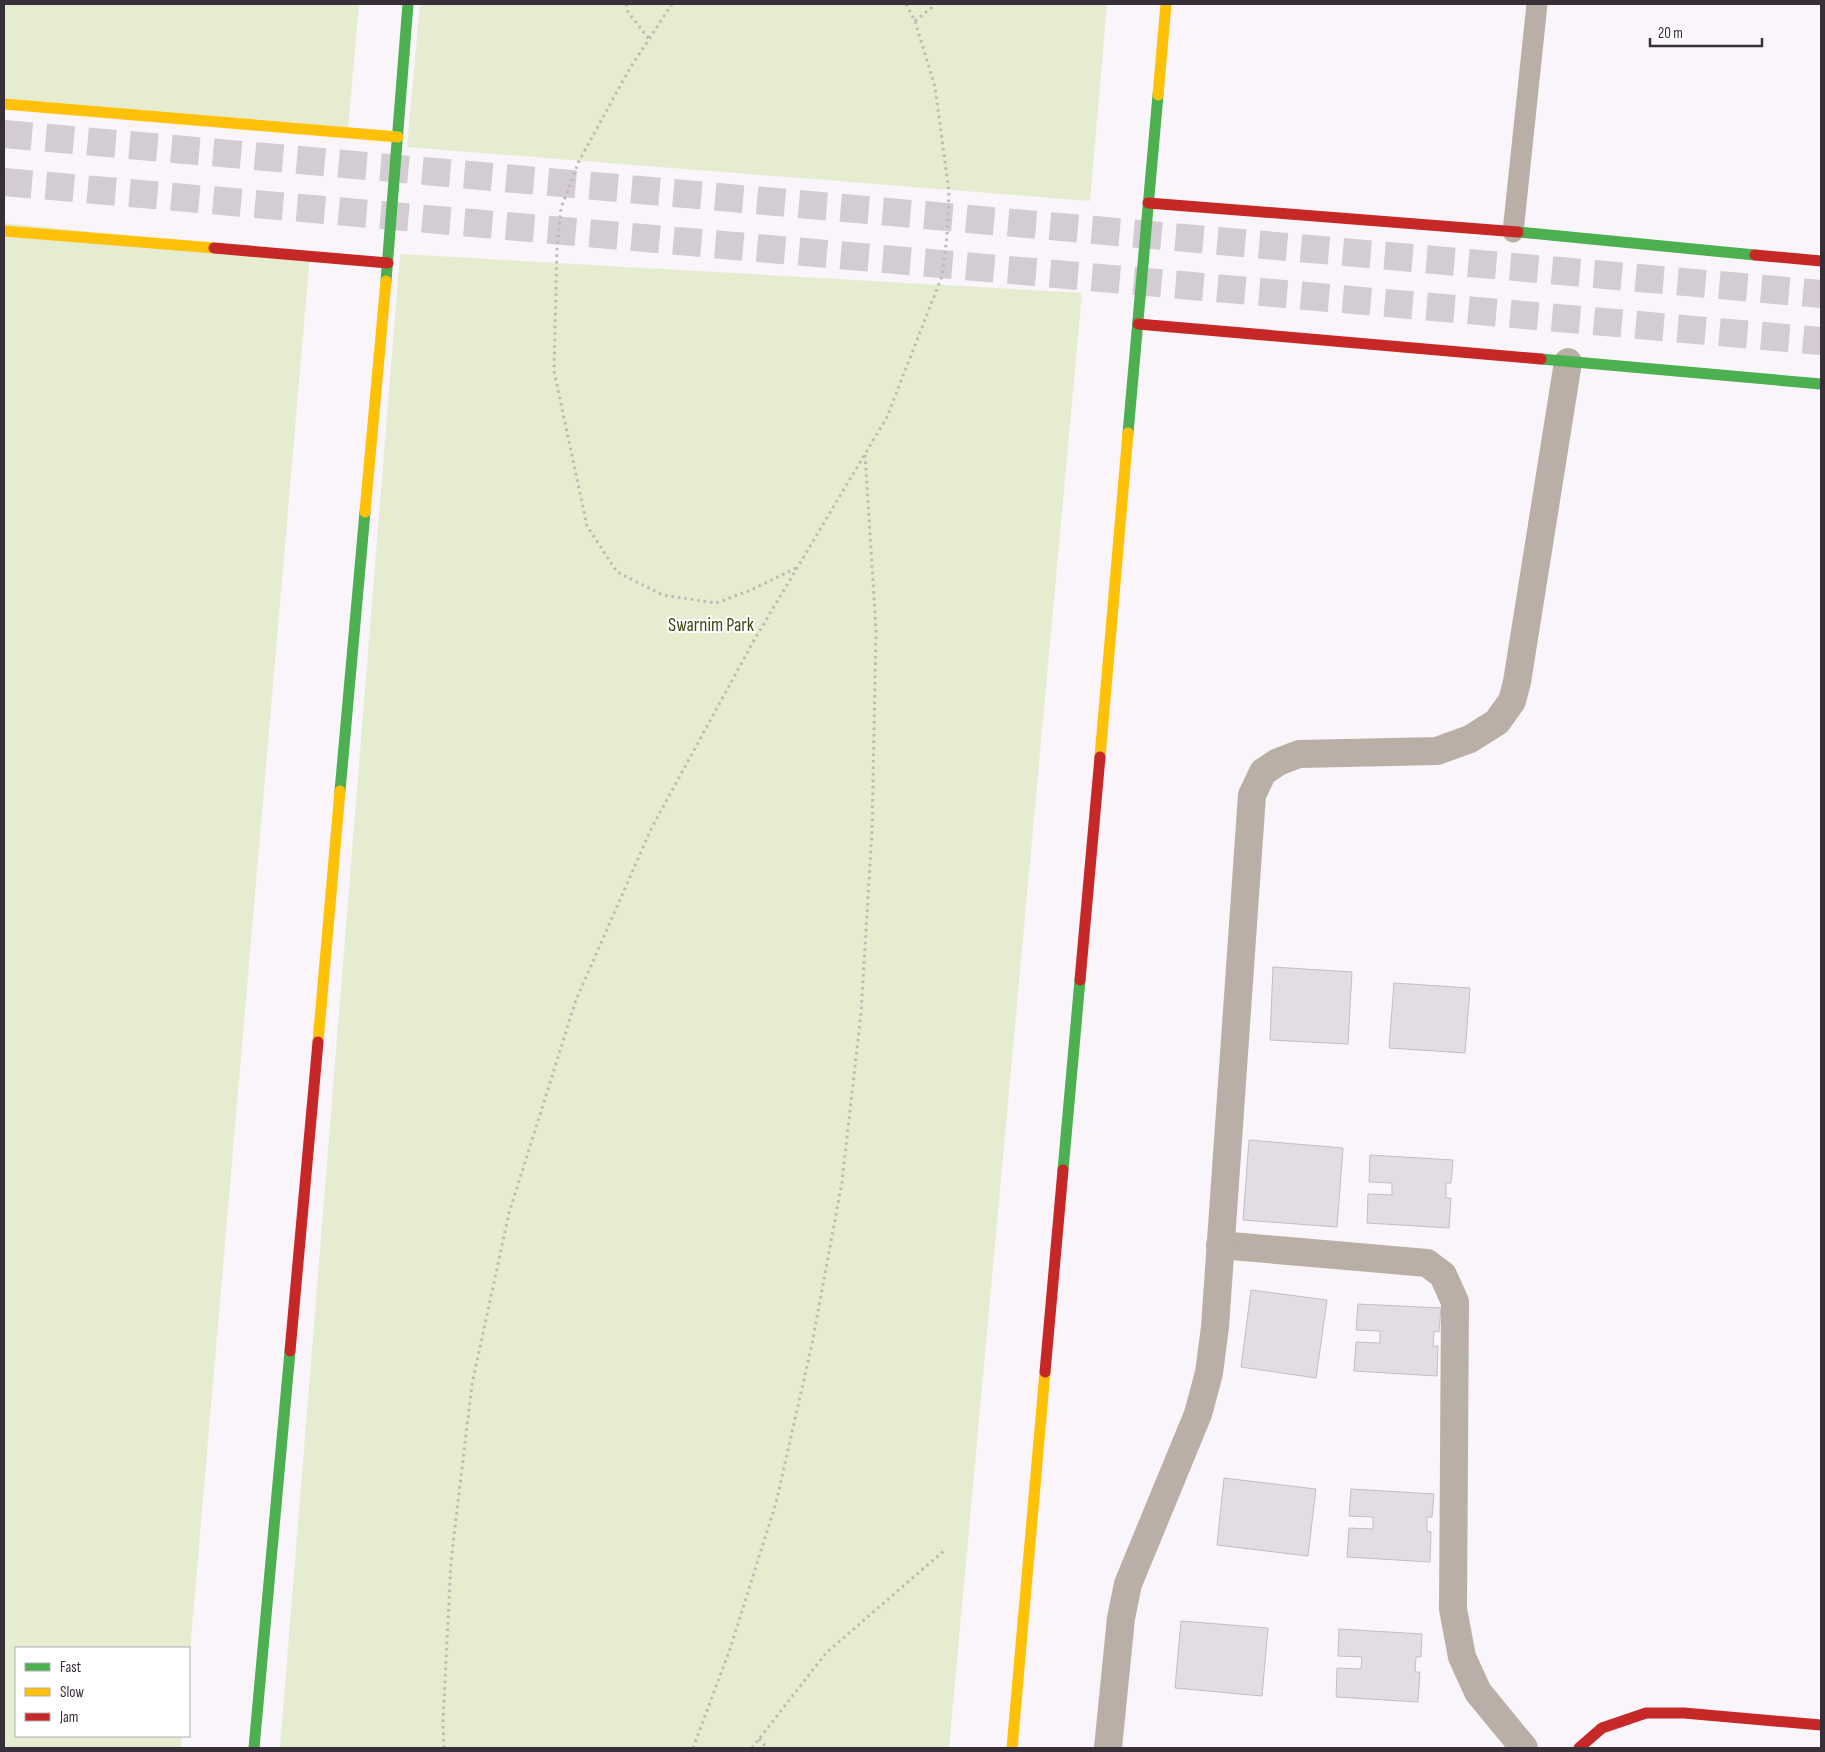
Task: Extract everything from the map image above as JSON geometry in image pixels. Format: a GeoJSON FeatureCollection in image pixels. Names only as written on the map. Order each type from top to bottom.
{"type":"FeatureCollection","features":[{"type":"Feature","properties":{"kind":"street"},"geometry":{"type":"LineString","coordinates":[[254,1748],[388,263],[408,4]]}},
{"type":"Feature","properties":{"kind":"street"},"geometry":{"type":"LineString","coordinates":[[1012,1748],[1166,4]]}},
{"type":"Feature","properties":{"kind":"street"},"geometry":{"type":"LineString","coordinates":[[4,104],[398,137]]}},
{"type":"Feature","properties":{"kind":"street"},"geometry":{"type":"LineString","coordinates":[[1148,203],[1514,232],[1821,260]]}},
{"type":"Feature","properties":{"kind":"street"},"geometry":{"type":"LineString","coordinates":[[4,231],[388,263]]}},
{"type":"Feature","properties":{"kind":"street"},"geometry":{"type":"LineString","coordinates":[[1138,324],[1821,384]]}},
{"type":"Feature","properties":{"kind":"street"},"geometry":{"type":"LineString","coordinates":[[1108,1748],[1120,1618],[1128,1584],[1198,1414],[1209,1373],[1215,1327],[1252,795],[1263,772],[1278,762],[1299,754],[1437,751],[1470,739],[1497,722],[1512,701],[1517,682],[1568,362]]}},
{"type":"Feature","properties":{"kind":"street"},"geometry":{"type":"LineString","coordinates":[[1220,1245],[1426,1263],[1443,1274],[1455,1302],[1453,1610],[1462,1657],[1478,1692],[1524,1748]]}},
{"type":"Feature","properties":{"kind":"street"},"geometry":{"type":"LineString","coordinates":[[1579,1748],[1602,1728],[1646,1713],[1684,1714],[1821,1725]]}},
{"type":"Feature","properties":{"kind":"lane"},"geometry":{"type":"LineString","coordinates":[[1514,232],[1537,4]]}},
{"type":"Feature","properties":{"kind":"path"},"geometry":{"type":"LineString","coordinates":[[626,4],[628,12],[649,39]]}},
{"type":"Feature","properties":{"kind":"path"},"geometry":{"type":"LineString","coordinates":[[672,4],[630,68],[579,161],[561,208],[557,248],[554,371],[588,526],[617,572],[663,595],[716,603],[751,590],[798,566]]}},
{"type":"Feature","properties":{"kind":"path"},"geometry":{"type":"LineString","coordinates":[[444,1748],[443,1722],[452,1561],[472,1384],[509,1213],[576,1000],[651,829],[754,642],[887,417],[942,276],[947,236],[949,192],[936,87],[915,21],[906,4]]}},
{"type":"Feature","properties":{"kind":"path"},"geometry":{"type":"LineString","coordinates":[[915,21],[936,4]]}},
{"type":"Feature","properties":{"kind":"path"},"geometry":{"type":"LineString","coordinates":[[693,1748],[730,1649],[776,1503],[812,1344],[842,1182],[861,1013],[872,831],[876,630],[865,454]]}},
{"type":"Feature","properties":{"kind":"path"},"geometry":{"type":"LineString","coordinates":[[752,1748],[826,1653],[946,1549]]}},
{"type":"Feature","properties":{"kind":"path"},"geometry":{"type":"LineString","coordinates":[[759,1739],[766,1748]]}},
{"type":"Feature","properties":{"kind":"green space"},"geometry":{"type":"Polygon","coordinates":[[[4,4],[359,4],[348,129],[4,105],[4,4]]]}},
{"type":"Feature","properties":{"kind":"green space"},"geometry":{"type":"Polygon","coordinates":[[[420,4],[1107,4],[1090,201],[407,147],[420,4]]]}},
{"type":"Feature","properties":{"kind":"green space"},"geometry":{"type":"Polygon","coordinates":[[[4,223],[310,254],[190,1650],[190,1647],[15,1647],[15,1737],[182,1737],[181,1748],[4,1748],[4,223]]]}},
{"type":"Feature","properties":{"kind":"green space","name":"Swarnim Park"},"geometry":{"type":"Polygon","coordinates":[[[400,254],[1082,293],[949,1748],[280,1748],[400,254]]]}},
{"type":"Feature","properties":{"kind":"building"},"geometry":{"type":"Polygon","coordinates":[[[1273,967],[1352,972],[1348,1044],[1270,1040],[1273,967]]]}},
{"type":"Feature","properties":{"kind":"building"},"geometry":{"type":"Polygon","coordinates":[[[1394,983],[1470,988],[1465,1053],[1389,1048],[1394,983]]]}},
{"type":"Feature","properties":{"kind":"building"},"geometry":{"type":"Polygon","coordinates":[[[1249,1140],[1343,1148],[1337,1227],[1243,1220],[1249,1140]]]}},
{"type":"Feature","properties":{"kind":"building"},"geometry":{"type":"Polygon","coordinates":[[[1370,1155],[1453,1160],[1451,1183],[1446,1183],[1446,1198],[1451,1198],[1449,1228],[1367,1223],[1368,1194],[1392,1195],[1392,1183],[1369,1182],[1370,1155]]]}},
{"type":"Feature","properties":{"kind":"building"},"geometry":{"type":"Polygon","coordinates":[[[1251,1290],[1327,1300],[1316,1378],[1241,1367],[1251,1290]]]}},
{"type":"Feature","properties":{"kind":"building"},"geometry":{"type":"Polygon","coordinates":[[[1358,1304],[1441,1308],[1439,1332],[1434,1331],[1433,1346],[1438,1346],[1437,1376],[1354,1371],[1356,1342],[1380,1343],[1380,1331],[1356,1330],[1358,1304]]]}},
{"type":"Feature","properties":{"kind":"building"},"geometry":{"type":"Polygon","coordinates":[[[1224,1478],[1316,1489],[1308,1556],[1217,1545],[1224,1478]]]}},
{"type":"Feature","properties":{"kind":"building"},"geometry":{"type":"Polygon","coordinates":[[[1351,1489],[1434,1494],[1432,1517],[1427,1517],[1427,1531],[1431,1532],[1430,1562],[1347,1557],[1349,1528],[1373,1529],[1373,1517],[1349,1516],[1351,1489]]]}},
{"type":"Feature","properties":{"kind":"building"},"geometry":{"type":"Polygon","coordinates":[[[1181,1621],[1268,1628],[1262,1696],[1175,1688],[1181,1621]]]}},
{"type":"Feature","properties":{"kind":"building"},"geometry":{"type":"Polygon","coordinates":[[[1339,1629],[1422,1634],[1421,1657],[1416,1657],[1415,1672],[1420,1672],[1418,1702],[1336,1697],[1337,1668],[1361,1669],[1362,1657],[1338,1656],[1339,1629]]]}},
{"type":"Feature","properties":{"kind":"tunnel"},"geometry":{"type":"LineString","coordinates":[[4,134],[1821,294]]}},
{"type":"Feature","properties":{"kind":"tunnel"},"geometry":{"type":"LineString","coordinates":[[4,182],[1821,341]]}},
{"type":"Feature","properties":{"kind":"traffic: fast"},"geometry":{"type":"LineString","coordinates":[[386,281],[408,4]]}},
{"type":"Feature","properties":{"kind":"traffic: fast"},"geometry":{"type":"LineString","coordinates":[[1128,433],[1158,95]]}},
{"type":"Feature","properties":{"kind":"traffic: fast"},"geometry":{"type":"LineString","coordinates":[[1518,232],[1755,255]]}},
{"type":"Feature","properties":{"kind":"traffic: fast"},"geometry":{"type":"LineString","coordinates":[[1541,359],[1821,384]]}},
{"type":"Feature","properties":{"kind":"traffic: fast"},"geometry":{"type":"LineString","coordinates":[[340,791],[365,512]]}},
{"type":"Feature","properties":{"kind":"traffic: fast"},"geometry":{"type":"LineString","coordinates":[[1063,1170],[1080,980]]}},
{"type":"Feature","properties":{"kind":"traffic: fast"},"geometry":{"type":"LineString","coordinates":[[254,1748],[290,1351]]}},
{"type":"Feature","properties":{"kind":"traffic: slow"},"geometry":{"type":"LineString","coordinates":[[1158,95],[1166,4]]}},
{"type":"Feature","properties":{"kind":"traffic: slow"},"geometry":{"type":"LineString","coordinates":[[4,104],[398,137]]}},
{"type":"Feature","properties":{"kind":"traffic: slow"},"geometry":{"type":"LineString","coordinates":[[4,231],[214,248]]}},
{"type":"Feature","properties":{"kind":"traffic: slow"},"geometry":{"type":"LineString","coordinates":[[365,512],[386,281]]}},
{"type":"Feature","properties":{"kind":"traffic: slow"},"geometry":{"type":"LineString","coordinates":[[1100,757],[1128,433]]}},
{"type":"Feature","properties":{"kind":"traffic: slow"},"geometry":{"type":"LineString","coordinates":[[318,1042],[340,791]]}},
{"type":"Feature","properties":{"kind":"traffic: slow"},"geometry":{"type":"LineString","coordinates":[[1012,1748],[1045,1372]]}},
{"type":"Feature","properties":{"kind":"traffic: jam"},"geometry":{"type":"LineString","coordinates":[[1148,203],[1518,232]]}},
{"type":"Feature","properties":{"kind":"traffic: jam"},"geometry":{"type":"LineString","coordinates":[[214,248],[388,263]]}},
{"type":"Feature","properties":{"kind":"traffic: jam"},"geometry":{"type":"LineString","coordinates":[[1755,255],[1821,261]]}},
{"type":"Feature","properties":{"kind":"traffic: jam"},"geometry":{"type":"LineString","coordinates":[[1138,324],[1541,359]]}},
{"type":"Feature","properties":{"kind":"traffic: jam"},"geometry":{"type":"LineString","coordinates":[[1080,980],[1100,757]]}},
{"type":"Feature","properties":{"kind":"traffic: jam"},"geometry":{"type":"LineString","coordinates":[[290,1351],[318,1042]]}},
{"type":"Feature","properties":{"kind":"traffic: jam"},"geometry":{"type":"LineString","coordinates":[[1045,1372],[1063,1170]]}},
{"type":"Feature","properties":{"kind":"traffic: jam"},"geometry":{"type":"LineString","coordinates":[[1579,1748],[1602,1728],[1646,1713],[1684,1713],[1821,1725]]}}]}
